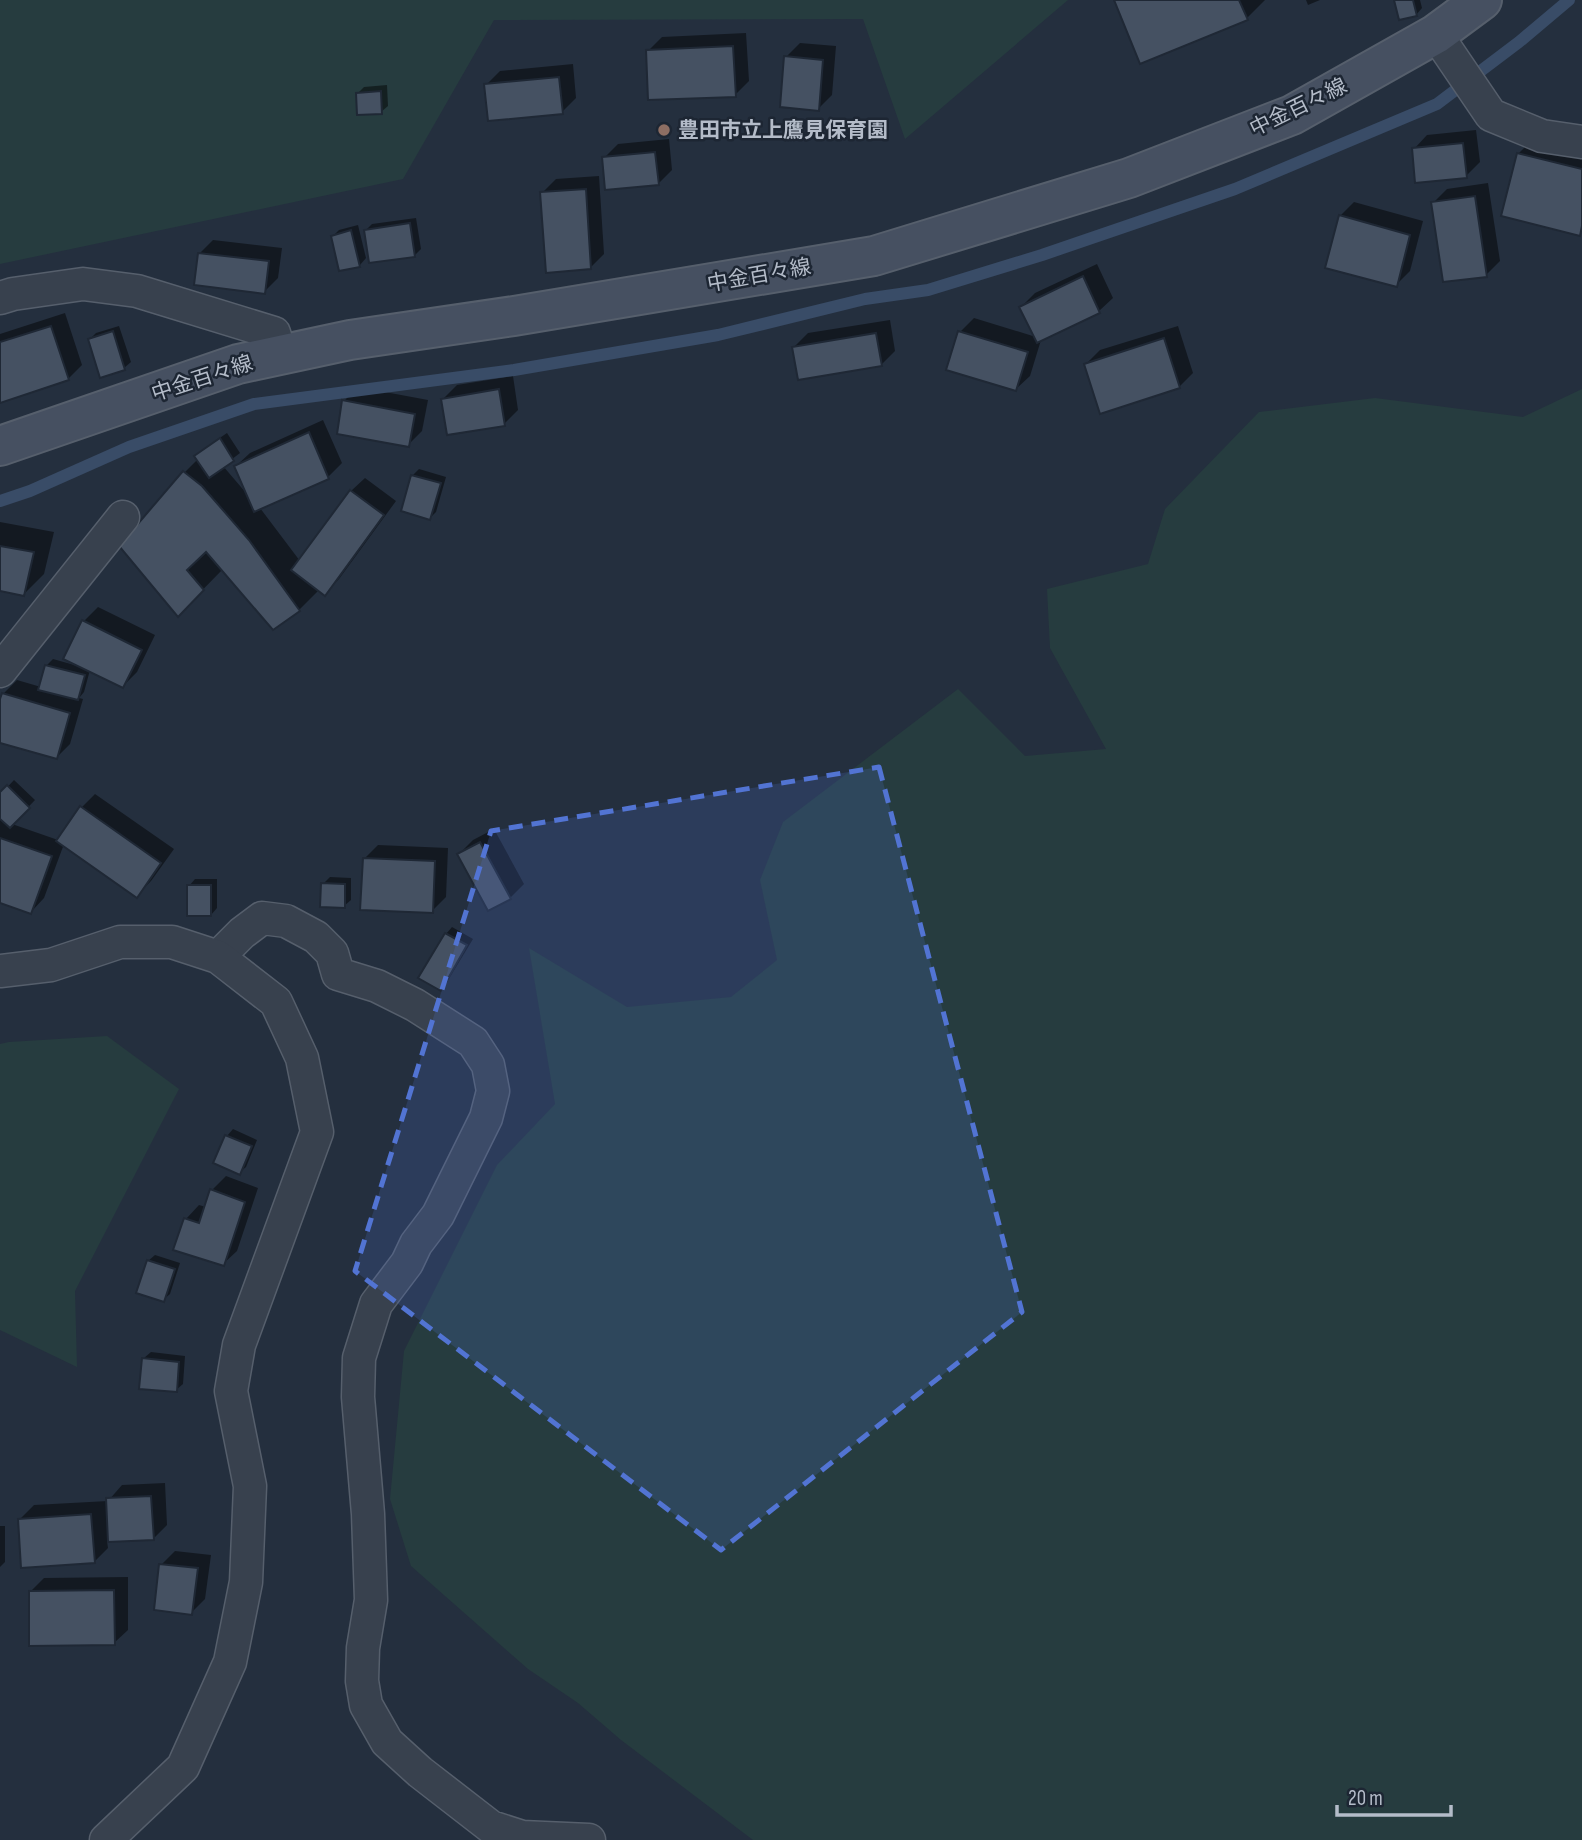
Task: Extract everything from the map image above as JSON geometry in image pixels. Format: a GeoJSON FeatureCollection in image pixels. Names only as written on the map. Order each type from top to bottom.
{"type":"FeatureCollection","features":[{"type":"Feature","properties":{"kind":"main road","name":"中金百々線"},"geometry":{"type":"LineString","coordinates":[[0,446],[238,364],[350,340],[514,316],[874,256],[1129,178],[1292,115],[1443,44],[1482,0]]}},
{"type":"Feature","properties":{"kind":"street"},"geometry":{"type":"LineString","coordinates":[[1443,44],[1492,115],[1542,135],[1582,142]]}},
{"type":"Feature","properties":{"kind":"street"},"geometry":{"type":"LineString","coordinates":[[0,298],[83,284],[137,291],[274,333],[281,355]]}},
{"type":"Feature","properties":{"kind":"street"},"geometry":{"type":"LineString","coordinates":[[0,671],[123,517]]}},
{"type":"Feature","properties":{"kind":"street"},"geometry":{"type":"LineString","coordinates":[[218,957],[262,918],[286,921],[316,937],[332,953],[338,974],[377,986],[415,1005],[474,1042],[488,1065],[493,1091],[486,1118],[438,1215],[376,1304],[359,1358],[358,1397],[368,1514],[371,1600],[363,1647],[362,1681],[366,1704],[387,1742],[420,1772],[491,1827],[522,1837],[589,1840]]}},
{"type":"Feature","properties":{"kind":"street"},"geometry":{"type":"LineString","coordinates":[[0,971],[51,965],[120,942],[172,942],[218,957],[276,1002],[302,1058],[317,1132],[239,1345],[237,1357],[232,1391],[250,1486],[246,1582],[230,1662],[183,1767],[106,1840]]}},
{"type":"Feature","properties":{"kind":"highlighted area"},"geometry":{"type":"Polygon","coordinates":[[[879,767],[1022,1312],[721,1550],[355,1271],[491,831],[879,767]]]}},
{"type":"Feature","properties":{"kind":"green space"},"geometry":{"type":"Polygon","coordinates":[[[0,0],[1068,0],[905,139],[863,19],[494,20],[403,179],[0,264],[0,0]]]}},
{"type":"Feature","properties":{"kind":"green space"},"geometry":{"type":"Polygon","coordinates":[[[1582,389],[1582,1840],[753,1840],[621,1740],[578,1703],[528,1669],[411,1566],[390,1499],[404,1351],[497,1165],[555,1104],[529,948],[627,1007],[731,997],[777,960],[760,880],[783,822],[958,689],[1025,756],[1106,749],[1050,648],[1047,589],[1148,564],[1165,509],[1259,412],[1375,398],[1523,417],[1582,389]]]}},
{"type":"Feature","properties":{"kind":"green space"},"geometry":{"type":"Polygon","coordinates":[[[107,1036],[179,1089],[75,1291],[77,1367],[0,1330],[0,1044],[107,1036]]]}},
{"type":"Feature","properties":{"kind":"building"},"geometry":{"type":"Polygon","coordinates":[[[1114,0],[1239,0],[1248,20],[1140,64],[1114,0]]]}},
{"type":"Feature","properties":{"kind":"building"},"geometry":{"type":"Polygon","coordinates":[[[1394,0],[1413,0],[1417,16],[1399,20],[1394,0]]]}},
{"type":"Feature","properties":{"kind":"building"},"geometry":{"type":"Polygon","coordinates":[[[733,46],[736,97],[648,100],[646,50],[733,46]]]}},
{"type":"Feature","properties":{"kind":"building"},"geometry":{"type":"Polygon","coordinates":[[[784,56],[823,60],[819,111],[780,107],[784,56]]]}},
{"type":"Feature","properties":{"kind":"building"},"geometry":{"type":"Polygon","coordinates":[[[559,77],[563,114],[488,121],[484,84],[559,77]]]}},
{"type":"Feature","properties":{"kind":"building"},"geometry":{"type":"Polygon","coordinates":[[[381,91],[382,114],[357,115],[356,93],[381,91]]]}},
{"type":"Feature","properties":{"kind":"building"},"geometry":{"type":"Polygon","coordinates":[[[1463,143],[1467,178],[1415,183],[1412,148],[1463,143]]]}},
{"type":"Feature","properties":{"kind":"building"},"geometry":{"type":"Polygon","coordinates":[[[655,152],[659,185],[605,190],[602,157],[655,152]]]}},
{"type":"Feature","properties":{"kind":"building"},"geometry":{"type":"Polygon","coordinates":[[[1517,153],[1582,169],[1580,236],[1501,216],[1517,153]]]}},
{"type":"Feature","properties":{"kind":"building"},"geometry":{"type":"Polygon","coordinates":[[[586,189],[591,269],[546,273],[540,192],[586,189]]]}},
{"type":"Feature","properties":{"kind":"building"},"geometry":{"type":"Polygon","coordinates":[[[1475,196],[1487,277],[1443,282],[1431,202],[1475,196]]]}},
{"type":"Feature","properties":{"kind":"building"},"geometry":{"type":"Polygon","coordinates":[[[1339,215],[1410,235],[1397,287],[1325,268],[1339,215]]]}},
{"type":"Feature","properties":{"kind":"building"},"geometry":{"type":"Polygon","coordinates":[[[410,223],[415,257],[369,263],[364,230],[410,223]]]}},
{"type":"Feature","properties":{"kind":"building"},"geometry":{"type":"Polygon","coordinates":[[[351,230],[360,267],[339,271],[331,236],[351,230]]]}},
{"type":"Feature","properties":{"kind":"building"},"geometry":{"type":"Polygon","coordinates":[[[198,253],[269,261],[265,294],[194,285],[198,253]]]}},
{"type":"Feature","properties":{"kind":"building"},"geometry":{"type":"Polygon","coordinates":[[[1083,276],[1100,313],[1037,343],[1019,307],[1083,276]]]}},
{"type":"Feature","properties":{"kind":"building"},"geometry":{"type":"Polygon","coordinates":[[[51,326],[69,380],[0,403],[0,342],[51,326]]]}},
{"type":"Feature","properties":{"kind":"building"},"geometry":{"type":"Polygon","coordinates":[[[113,331],[125,370],[100,378],[88,339],[113,331]]]}},
{"type":"Feature","properties":{"kind":"building"},"geometry":{"type":"Polygon","coordinates":[[[958,331],[1028,352],[1016,391],[946,370],[958,331]]]}},
{"type":"Feature","properties":{"kind":"building"},"geometry":{"type":"Polygon","coordinates":[[[876,333],[882,366],[798,380],[792,347],[876,333]]]}},
{"type":"Feature","properties":{"kind":"building"},"geometry":{"type":"Polygon","coordinates":[[[1164,338],[1180,388],[1100,414],[1084,364],[1164,338]]]}},
{"type":"Feature","properties":{"kind":"building"},"geometry":{"type":"Polygon","coordinates":[[[499,389],[505,426],[447,435],[441,399],[499,389]]]}},
{"type":"Feature","properties":{"kind":"building"},"geometry":{"type":"Polygon","coordinates":[[[342,400],[415,414],[409,447],[337,434],[342,400]]]}},
{"type":"Feature","properties":{"kind":"building"},"geometry":{"type":"Polygon","coordinates":[[[309,432],[329,479],[254,512],[234,466],[309,432]]]}},
{"type":"Feature","properties":{"kind":"building"},"geometry":{"type":"Polygon","coordinates":[[[220,438],[234,461],[209,478],[194,456],[220,438]]]}},
{"type":"Feature","properties":{"kind":"building"},"geometry":{"type":"Polygon","coordinates":[[[183,471],[202,486],[249,540],[300,611],[273,630],[206,552],[187,570],[204,590],[178,617],[119,546],[183,471]]]}},
{"type":"Feature","properties":{"kind":"building"},"geometry":{"type":"Polygon","coordinates":[[[411,475],[441,483],[430,520],[401,511],[411,475]]]}},
{"type":"Feature","properties":{"kind":"building"},"geometry":{"type":"Polygon","coordinates":[[[350,490],[384,515],[325,596],[291,570],[350,490]]]}},
{"type":"Feature","properties":{"kind":"building"},"geometry":{"type":"Polygon","coordinates":[[[0,546],[34,552],[24,596],[0,591],[0,546]]]}},
{"type":"Feature","properties":{"kind":"building"},"geometry":{"type":"Polygon","coordinates":[[[82,620],[142,650],[123,688],[63,659],[82,620]]]}},
{"type":"Feature","properties":{"kind":"building"},"geometry":{"type":"Polygon","coordinates":[[[45,665],[85,675],[78,700],[38,690],[45,665]]]}},
{"type":"Feature","properties":{"kind":"building"},"geometry":{"type":"Polygon","coordinates":[[[2,693],[70,713],[57,759],[0,743],[2,693]]]}},
{"type":"Feature","properties":{"kind":"building"},"geometry":{"type":"Polygon","coordinates":[[[7,785],[30,808],[10,828],[0,819],[0,792],[7,785]]]}},
{"type":"Feature","properties":{"kind":"building"},"geometry":{"type":"Polygon","coordinates":[[[80,806],[161,863],[137,898],[56,841],[80,806]]]}},
{"type":"Feature","properties":{"kind":"building"},"geometry":{"type":"Polygon","coordinates":[[[0,838],[52,856],[31,914],[0,903],[0,838]]]}},
{"type":"Feature","properties":{"kind":"building"},"geometry":{"type":"Polygon","coordinates":[[[480,842],[511,899],[488,911],[457,854],[480,842]]]}},
{"type":"Feature","properties":{"kind":"building"},"geometry":{"type":"Polygon","coordinates":[[[363,858],[435,861],[433,913],[360,910],[363,858]]]}},
{"type":"Feature","properties":{"kind":"building"},"geometry":{"type":"Polygon","coordinates":[[[321,883],[345,884],[345,908],[320,907],[321,883]]]}},
{"type":"Feature","properties":{"kind":"building"},"geometry":{"type":"Polygon","coordinates":[[[187,885],[211,885],[211,916],[187,916],[187,885]]]}},
{"type":"Feature","properties":{"kind":"building"},"geometry":{"type":"Polygon","coordinates":[[[445,933],[467,945],[441,991],[418,978],[445,933]]]}},
{"type":"Feature","properties":{"kind":"building"},"geometry":{"type":"Polygon","coordinates":[[[225,1135],[252,1146],[240,1175],[213,1163],[225,1135]]]}},
{"type":"Feature","properties":{"kind":"building"},"geometry":{"type":"Polygon","coordinates":[[[210,1189],[245,1202],[224,1266],[173,1250],[184,1218],[199,1223],[210,1189]]]}},
{"type":"Feature","properties":{"kind":"building"},"geometry":{"type":"Polygon","coordinates":[[[147,1260],[175,1269],[164,1302],[136,1293],[147,1260]]]}},
{"type":"Feature","properties":{"kind":"building"},"geometry":{"type":"Polygon","coordinates":[[[142,1358],[179,1362],[177,1392],[139,1389],[142,1358]]]}},
{"type":"Feature","properties":{"kind":"building"},"geometry":{"type":"Polygon","coordinates":[[[151,1496],[154,1540],[108,1542],[106,1498],[151,1496]]]}},
{"type":"Feature","properties":{"kind":"building"},"geometry":{"type":"Polygon","coordinates":[[[91,1514],[95,1563],[21,1568],[18,1519],[91,1514]]]}},
{"type":"Feature","properties":{"kind":"building"},"geometry":{"type":"Polygon","coordinates":[[[159,1564],[198,1568],[192,1615],[154,1610],[159,1564]]]}},
{"type":"Feature","properties":{"kind":"building"},"geometry":{"type":"Polygon","coordinates":[[[114,1590],[115,1645],[29,1646],[29,1591],[114,1590]]]}},
{"type":"Feature","properties":{"kind":"waterway"},"geometry":{"type":"LineString","coordinates":[[0,501],[30,491],[129,447],[254,404],[514,370],[718,335],[865,299],[928,290],[1042,255],[1235,189],[1437,104],[1569,0]]}},
{"type":"Feature","properties":{"kind":"place","name":"豊田市立上鷹見保育園"},"geometry":{"type":"Point","coordinates":[664,130]}}]}
